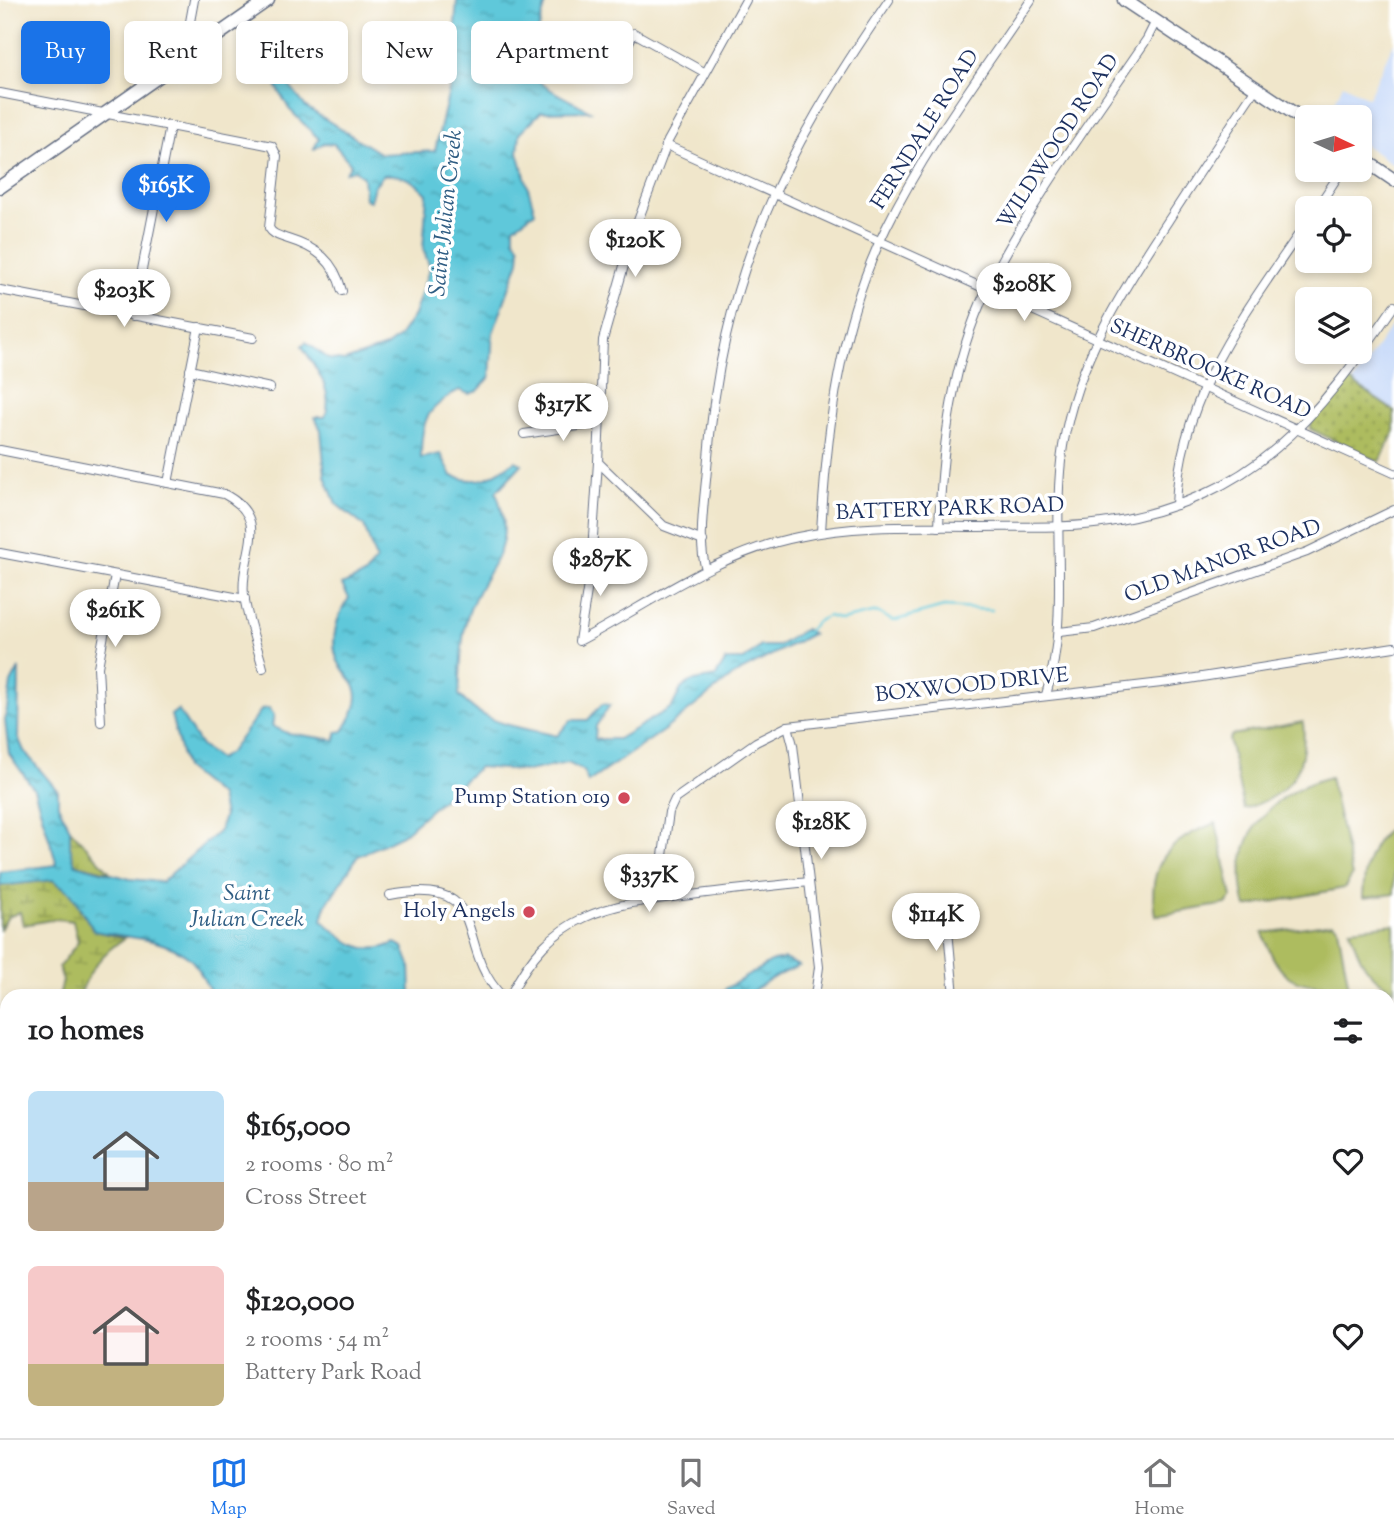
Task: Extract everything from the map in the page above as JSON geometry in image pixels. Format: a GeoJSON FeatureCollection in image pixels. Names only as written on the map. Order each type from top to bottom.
{"type":"FeatureCollection","features":[{"type":"Feature","properties":{"kind":"main road"},"geometry":{"type":"LineString","coordinates":[[222,32],[268,0]]}},
{"type":"Feature","properties":{"kind":"main road"},"geometry":{"type":"LineString","coordinates":[[1124,0],[1295,114]]}},
{"type":"Feature","properties":{"kind":"main road"},"geometry":{"type":"LineString","coordinates":[[0,187],[148,84]]}},
{"type":"Feature","properties":{"kind":"main road"},"geometry":{"type":"LineString","coordinates":[[1372,165],[1394,180]]}},
{"type":"Feature","properties":{"kind":"street"},"geometry":{"type":"LineString","coordinates":[[190,21],[194,0]]}},
{"type":"Feature","properties":{"kind":"street"},"geometry":{"type":"LineString","coordinates":[[703,541],[664,526],[598,462],[600,370],[606,327],[642,206],[666,145],[746,0]]}},
{"type":"Feature","properties":{"kind":"street"},"geometry":{"type":"LineString","coordinates":[[706,569],[703,541],[710,430],[724,343],[744,268],[772,193],[814,115],[889,0]]}},
{"type":"Feature","properties":{"kind":"street","name":"FERNDALE ROAD"},"geometry":{"type":"LineString","coordinates":[[821,532],[833,395],[855,309],[879,243],[915,175],[1031,0]]}},
{"type":"Feature","properties":{"kind":"street","name":"WILDWOOD ROAD"},"geometry":{"type":"LineString","coordinates":[[939,527],[944,458],[954,398],[964,355],[986,291],[1028,218],[1147,39],[1156,21]]}},
{"type":"Feature","properties":{"kind":"street"},"geometry":{"type":"LineString","coordinates":[[633,35],[704,72]]}},
{"type":"Feature","properties":{"kind":"street"},"geometry":{"type":"LineString","coordinates":[[1046,695],[1059,632],[1059,486],[1067,424],[1096,338],[1120,294],[1256,88]]}},
{"type":"Feature","properties":{"kind":"street"},"geometry":{"type":"LineString","coordinates":[[0,93],[272,146],[277,156],[268,224],[271,232],[311,247],[325,256],[338,276],[342,290]]}},
{"type":"Feature","properties":{"kind":"street"},"geometry":{"type":"LineString","coordinates":[[133,316],[170,126]]}},
{"type":"Feature","properties":{"kind":"street","name":"SHERBROOKE ROAD"},"geometry":{"type":"LineString","coordinates":[[666,145],[1394,473]]}},
{"type":"Feature","properties":{"kind":"street"},"geometry":{"type":"LineString","coordinates":[[1176,505],[1181,456],[1203,385],[1295,241]]}},
{"type":"Feature","properties":{"kind":"street"},"geometry":{"type":"LineString","coordinates":[[0,290],[253,338]]}},
{"type":"Feature","properties":{"kind":"street","name":"BATTERY PARK ROAD"},"geometry":{"type":"LineString","coordinates":[[598,462],[591,566],[579,641],[706,569],[745,551],[821,532],[1108,522],[1176,505],[1232,480],[1275,451],[1335,390],[1394,306]]}},
{"type":"Feature","properties":{"kind":"street"},"geometry":{"type":"LineString","coordinates":[[168,483],[199,327]]}},
{"type":"Feature","properties":{"kind":"street"},"geometry":{"type":"LineString","coordinates":[[190,370],[270,388]]}},
{"type":"Feature","properties":{"kind":"street"},"geometry":{"type":"LineString","coordinates":[[524,434],[599,424]]}},
{"type":"Feature","properties":{"kind":"street"},"geometry":{"type":"LineString","coordinates":[[0,450],[224,494],[244,509],[252,531],[244,583],[245,599],[263,668]]}},
{"type":"Feature","properties":{"kind":"street","name":"OLD MANOR ROAD"},"geometry":{"type":"LineString","coordinates":[[1059,632],[1094,628],[1307,552],[1394,510]]}},
{"type":"Feature","properties":{"kind":"street"},"geometry":{"type":"LineString","coordinates":[[0,553],[245,599]]}},
{"type":"Feature","properties":{"kind":"street"},"geometry":{"type":"LineString","coordinates":[[101,722],[98,667],[115,575]]}},
{"type":"Feature","properties":{"kind":"street","name":"BOXWOOD DRIVE"},"geometry":{"type":"LineString","coordinates":[[657,899],[669,812],[675,799],[756,741],[788,726],[1170,682],[1394,648]]}},
{"type":"Feature","properties":{"kind":"street"},"geometry":{"type":"LineString","coordinates":[[788,726],[793,745],[819,967],[816,989]]}},
{"type":"Feature","properties":{"kind":"street"},"geometry":{"type":"LineString","coordinates":[[514,989],[532,957],[566,927],[608,907],[809,882]]}},
{"type":"Feature","properties":{"kind":"street"},"geometry":{"type":"LineString","coordinates":[[390,895],[425,890],[454,899],[465,914],[488,980],[496,989]]}},
{"type":"Feature","properties":{"kind":"street"},"geometry":{"type":"LineString","coordinates":[[946,908],[953,989]]}},
{"type":"Feature","properties":{"kind":"shaded area"},"geometry":{"type":"Polygon","coordinates":[[[1394,42],[1394,165],[1372,150],[1372,105],[1333,105],[1343,84],[1368,98],[1394,42]]]}},
{"type":"Feature","properties":{"kind":"shaded area"},"geometry":{"type":"Polygon","coordinates":[[[1394,322],[1394,410],[1353,382],[1365,364],[1372,364],[1372,354],[1394,322]]]}},
{"type":"Feature","properties":{"kind":"green space"},"geometry":{"type":"Polygon","coordinates":[[[1347,379],[1394,411],[1394,433],[1379,462],[1310,429],[1311,423],[1347,379]]]}},
{"type":"Feature","properties":{"kind":"green space"},"geometry":{"type":"Polygon","coordinates":[[[1303,722],[1302,755],[1292,779],[1273,797],[1244,809],[1229,740],[1232,735],[1303,722]]]}},
{"type":"Feature","properties":{"kind":"green space"},"geometry":{"type":"Polygon","coordinates":[[[1330,777],[1352,876],[1344,888],[1246,907],[1242,883],[1243,861],[1248,841],[1258,823],[1271,807],[1288,795],[1308,784],[1330,777]]]}},
{"type":"Feature","properties":{"kind":"green space"},"geometry":{"type":"Polygon","coordinates":[[[1216,823],[1232,897],[1226,904],[1155,916],[1154,881],[1165,856],[1174,845],[1186,837],[1216,823]]]}},
{"type":"Feature","properties":{"kind":"green space"},"geometry":{"type":"Polygon","coordinates":[[[1394,824],[1394,894],[1363,898],[1365,876],[1373,848],[1394,824]]]}},
{"type":"Feature","properties":{"kind":"green space"},"geometry":{"type":"Polygon","coordinates":[[[70,829],[110,872],[75,864],[70,847],[70,829]]]}},
{"type":"Feature","properties":{"kind":"green space"},"geometry":{"type":"Polygon","coordinates":[[[52,880],[71,893],[94,931],[125,938],[97,962],[83,989],[61,989],[63,981],[59,967],[78,942],[73,921],[56,919],[23,925],[20,912],[8,917],[0,929],[0,886],[52,880]]]}},
{"type":"Feature","properties":{"kind":"green space"},"geometry":{"type":"Polygon","coordinates":[[[1333,923],[1338,927],[1349,988],[1316,985],[1293,979],[1277,964],[1263,933],[1333,923]]]}},
{"type":"Feature","properties":{"kind":"green space"},"geometry":{"type":"Polygon","coordinates":[[[1394,924],[1394,989],[1377,979],[1364,965],[1350,929],[1394,924]]]}},
{"type":"Feature","properties":{"kind":"water","name":"Saint Julian Creek"},"geometry":{"type":"Polygon","coordinates":[[[457,0],[550,0],[546,3],[541,21],[471,21],[471,84],[542,84],[590,111],[541,112],[520,133],[518,152],[535,212],[514,227],[514,238],[520,247],[519,261],[493,333],[490,377],[478,391],[469,394],[459,390],[439,403],[424,425],[421,458],[441,454],[452,476],[479,480],[515,461],[522,464],[496,492],[504,531],[502,546],[467,618],[459,695],[481,714],[492,719],[557,736],[571,720],[588,720],[602,704],[610,705],[596,726],[595,739],[618,739],[672,707],[681,689],[690,682],[715,677],[726,660],[744,660],[761,646],[778,646],[805,629],[812,634],[735,674],[663,731],[588,782],[584,771],[568,763],[527,771],[479,767],[402,835],[358,856],[326,905],[322,920],[338,935],[364,948],[374,949],[395,943],[403,947],[410,965],[411,989],[209,989],[196,966],[179,951],[144,939],[94,931],[71,893],[53,880],[0,886],[0,872],[57,865],[34,789],[9,754],[5,721],[11,683],[19,668],[18,737],[24,751],[58,791],[58,805],[70,829],[70,847],[75,864],[130,879],[162,882],[219,831],[224,816],[220,796],[185,768],[171,715],[178,710],[201,746],[219,759],[230,752],[262,709],[269,708],[274,715],[272,726],[287,733],[336,740],[336,732],[343,731],[357,701],[356,690],[335,653],[334,637],[338,620],[349,598],[342,585],[366,574],[376,560],[364,526],[336,504],[325,476],[321,430],[315,417],[325,417],[326,388],[302,346],[306,342],[329,359],[344,361],[386,347],[399,337],[414,315],[430,267],[423,249],[427,194],[408,179],[383,175],[374,186],[370,201],[365,199],[363,177],[355,170],[346,172],[351,164],[334,144],[324,143],[313,150],[319,139],[289,109],[275,84],[288,84],[306,107],[381,154],[435,151],[450,84],[457,84],[457,0]]]}},
{"type":"Feature","properties":{"kind":"water"},"geometry":{"type":"Polygon","coordinates":[[[784,959],[799,966],[770,979],[756,989],[725,989],[773,961],[784,959]]]}},
{"type":"Feature","properties":{"kind":"waterway"},"geometry":{"type":"LineString","coordinates":[[807,632],[816,622],[828,616],[841,620],[877,612],[893,621],[944,607],[992,610]]}},
{"type":"Feature","properties":{"kind":"place","name":"Pump Station 019"},"geometry":{"type":"Point","coordinates":[624,798]}},
{"type":"Feature","properties":{"kind":"place","name":"Holy Angels"},"geometry":{"type":"Point","coordinates":[529,912]}}]}
